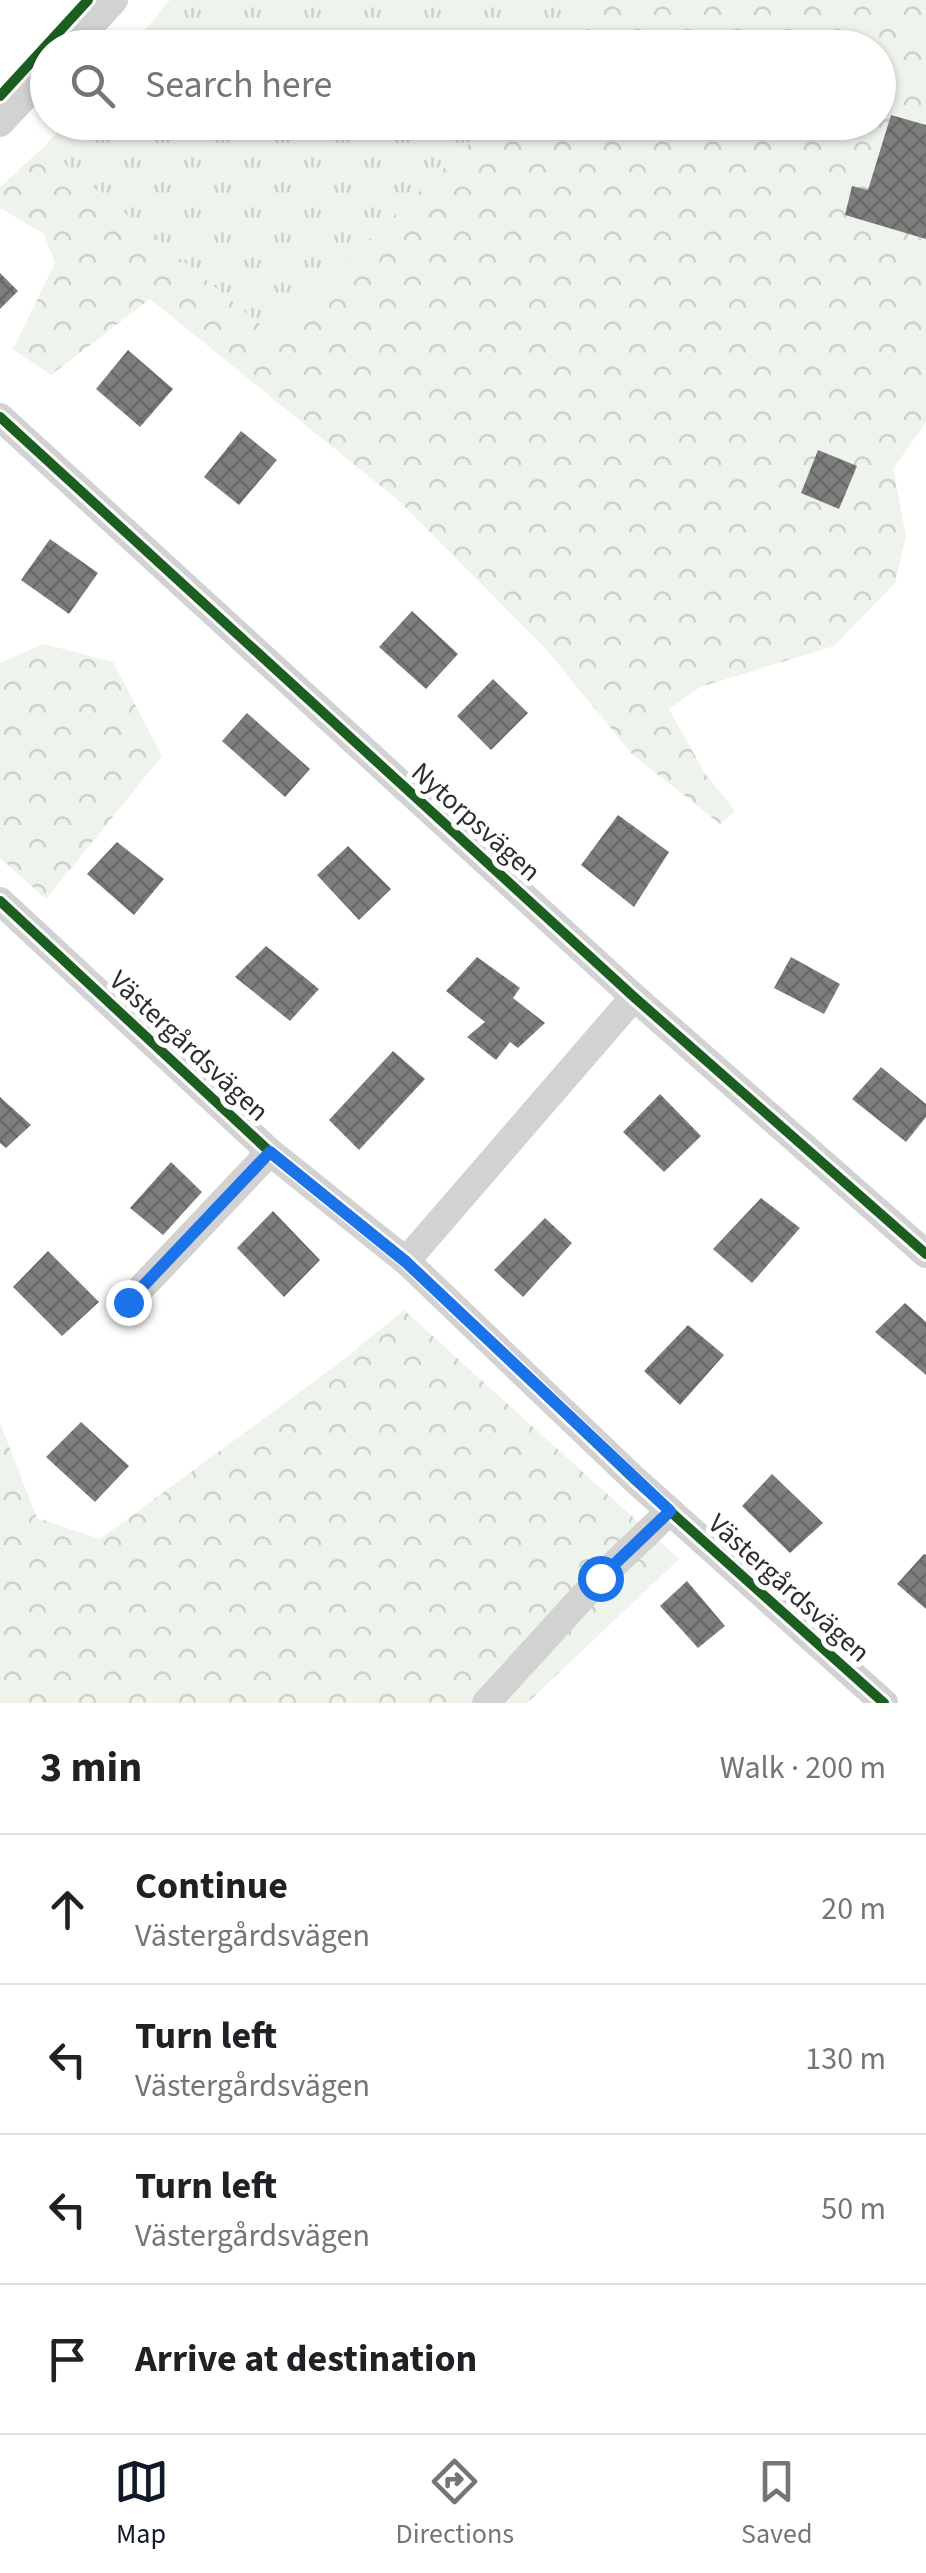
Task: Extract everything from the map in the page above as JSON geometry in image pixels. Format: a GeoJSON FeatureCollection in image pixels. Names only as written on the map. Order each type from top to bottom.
{"type":"FeatureCollection","features":[{"type":"Feature","properties":{"kind":"street"},"geometry":{"type":"LineString","coordinates":[[86,30],[114,0]]}},
{"type":"Feature","properties":{"kind":"street"},"geometry":{"type":"LineString","coordinates":[[0,123],[30,91]]}},
{"type":"Feature","properties":{"kind":"street","name":"Nytorpsvägen"},"geometry":{"type":"LineString","coordinates":[[0,417],[634,996],[926,1254]]}},
{"type":"Feature","properties":{"kind":"street","name":"Västergårdsvägen"},"geometry":{"type":"LineString","coordinates":[[0,901],[270,1152],[406,1262],[670,1511],[884,1703]]}},
{"type":"Feature","properties":{"kind":"street"},"geometry":{"type":"LineString","coordinates":[[406,1262],[634,996]]}},
{"type":"Feature","properties":{"kind":"street","name":"Västergårdsvägen"},"geometry":{"type":"LineString","coordinates":[[128,1302],[270,1152]]}},
{"type":"Feature","properties":{"kind":"street","name":"Västergårdsvägen"},"geometry":{"type":"LineString","coordinates":[[486,1703],[600,1578],[670,1511]]}},
{"type":"Feature","properties":{"kind":"green space"},"geometry":{"type":"Polygon","coordinates":[[[170,0],[606,0],[605,12],[586,30],[145,30],[170,0]]]}},
{"type":"Feature","properties":{"kind":"green space"},"geometry":{"type":"Polygon","coordinates":[[[606,0],[926,0],[926,422],[893,469],[906,536],[895,583],[834,646],[700,687],[669,709],[704,772],[735,811],[720,824],[632,754],[545,648],[399,501],[150,299],[51,375],[13,349],[55,263],[44,234],[0,208],[0,187],[44,147],[271,333],[473,140],[896,140],[896,30],[586,30],[605,12],[606,0]]]}},
{"type":"Feature","properties":{"kind":"green space"},"geometry":{"type":"Polygon","coordinates":[[[50,140],[473,140],[271,334],[44,147],[50,140]]]}},
{"type":"Feature","properties":{"kind":"green space"},"geometry":{"type":"Polygon","coordinates":[[[44,644],[113,662],[162,756],[46,899],[0,858],[0,663],[44,644]]]}},
{"type":"Feature","properties":{"kind":"green space"},"geometry":{"type":"Polygon","coordinates":[[[404,1310],[679,1559],[527,1703],[0,1703],[0,1423],[37,1518],[100,1539],[342,1361],[404,1310]]]}},
{"type":"Feature","properties":{"kind":"building"},"geometry":{"type":"Polygon","coordinates":[[[896,116],[926,125],[926,239],[845,215],[852,186],[868,190],[883,140],[896,140],[896,116]]]}},
{"type":"Feature","properties":{"kind":"building"},"geometry":{"type":"Polygon","coordinates":[[[0,273],[18,291],[0,309],[0,273]]]}},
{"type":"Feature","properties":{"kind":"building"},"geometry":{"type":"Polygon","coordinates":[[[128,350],[173,389],[140,427],[96,389],[128,350]]]}},
{"type":"Feature","properties":{"kind":"building"},"geometry":{"type":"Polygon","coordinates":[[[241,431],[277,460],[239,505],[204,477],[241,431]]]}},
{"type":"Feature","properties":{"kind":"building"},"geometry":{"type":"Polygon","coordinates":[[[818,450],[857,466],[839,509],[801,493],[818,450]]]}},
{"type":"Feature","properties":{"kind":"building"},"geometry":{"type":"Polygon","coordinates":[[[50,539],[98,573],[69,614],[21,580],[50,539]]]}},
{"type":"Feature","properties":{"kind":"building"},"geometry":{"type":"Polygon","coordinates":[[[412,611],[458,654],[426,689],[379,647],[412,611]]]}},
{"type":"Feature","properties":{"kind":"building"},"geometry":{"type":"Polygon","coordinates":[[[493,679],[528,713],[491,750],[457,716],[493,679]]]}},
{"type":"Feature","properties":{"kind":"building"},"geometry":{"type":"Polygon","coordinates":[[[247,713],[310,769],[285,797],[222,741],[247,713]]]}},
{"type":"Feature","properties":{"kind":"building"},"geometry":{"type":"Polygon","coordinates":[[[618,815],[669,852],[634,907],[581,865],[618,815]]]}},
{"type":"Feature","properties":{"kind":"building"},"geometry":{"type":"Polygon","coordinates":[[[117,842],[164,879],[134,915],[87,874],[117,842]]]}},
{"type":"Feature","properties":{"kind":"building"},"geometry":{"type":"Polygon","coordinates":[[[348,846],[391,889],[359,920],[317,875],[348,846]]]}},
{"type":"Feature","properties":{"kind":"building"},"geometry":{"type":"Polygon","coordinates":[[[266,946],[319,989],[290,1021],[235,977],[266,946]]]}},
{"type":"Feature","properties":{"kind":"building"},"geometry":{"type":"Polygon","coordinates":[[[477,957],[520,988],[513,998],[545,1023],[518,1048],[510,1042],[496,1060],[467,1037],[485,1022],[446,991],[477,957]]]}},
{"type":"Feature","properties":{"kind":"building"},"geometry":{"type":"Polygon","coordinates":[[[791,957],[840,984],[824,1014],[774,988],[791,957]]]}},
{"type":"Feature","properties":{"kind":"building"},"geometry":{"type":"Polygon","coordinates":[[[393,1051],[425,1079],[359,1150],[329,1120],[393,1051]]]}},
{"type":"Feature","properties":{"kind":"building"},"geometry":{"type":"Polygon","coordinates":[[[881,1067],[926,1104],[926,1117],[906,1142],[852,1099],[881,1067]]]}},
{"type":"Feature","properties":{"kind":"building"},"geometry":{"type":"Polygon","coordinates":[[[660,1094],[701,1136],[664,1172],[623,1132],[660,1094]]]}},
{"type":"Feature","properties":{"kind":"building"},"geometry":{"type":"Polygon","coordinates":[[[0,1097],[31,1125],[6,1148],[0,1143],[0,1097]]]}},
{"type":"Feature","properties":{"kind":"building"},"geometry":{"type":"Polygon","coordinates":[[[171,1162],[202,1192],[163,1235],[130,1208],[171,1162]]]}},
{"type":"Feature","properties":{"kind":"building"},"geometry":{"type":"Polygon","coordinates":[[[761,1198],[800,1228],[752,1283],[713,1249],[761,1198]]]}},
{"type":"Feature","properties":{"kind":"building"},"geometry":{"type":"Polygon","coordinates":[[[273,1211],[320,1260],[284,1297],[237,1248],[273,1211]]]}},
{"type":"Feature","properties":{"kind":"building"},"geometry":{"type":"Polygon","coordinates":[[[545,1218],[572,1243],[523,1297],[494,1270],[545,1218]]]}},
{"type":"Feature","properties":{"kind":"building"},"geometry":{"type":"Polygon","coordinates":[[[48,1251],[99,1302],[62,1336],[13,1287],[48,1251]]]}},
{"type":"Feature","properties":{"kind":"building"},"geometry":{"type":"Polygon","coordinates":[[[905,1303],[926,1322],[926,1375],[875,1332],[905,1303]]]}},
{"type":"Feature","properties":{"kind":"building"},"geometry":{"type":"Polygon","coordinates":[[[688,1325],[724,1355],[680,1405],[644,1371],[688,1325]]]}},
{"type":"Feature","properties":{"kind":"building"},"geometry":{"type":"Polygon","coordinates":[[[81,1422],[129,1466],[95,1502],[46,1457],[81,1422]]]}},
{"type":"Feature","properties":{"kind":"building"},"geometry":{"type":"Polygon","coordinates":[[[772,1474],[823,1523],[790,1553],[742,1506],[772,1474]]]}},
{"type":"Feature","properties":{"kind":"building"},"geometry":{"type":"Polygon","coordinates":[[[926,1555],[926,1609],[897,1584],[926,1555]]]}},
{"type":"Feature","properties":{"kind":"building"},"geometry":{"type":"Polygon","coordinates":[[[687,1581],[725,1626],[698,1648],[660,1606],[687,1581]]]}},
{"type":"Feature","properties":{"kind":"cycle path"},"geometry":{"type":"LineString","coordinates":[[60,30],[88,0]]}},
{"type":"Feature","properties":{"kind":"cycle path"},"geometry":{"type":"LineString","coordinates":[[0,96],[30,63]]}},
{"type":"Feature","properties":{"kind":"cycle path"},"geometry":{"type":"LineString","coordinates":[[0,417],[634,997],[926,1254]]}},
{"type":"Feature","properties":{"kind":"cycle path"},"geometry":{"type":"LineString","coordinates":[[0,901],[270,1152],[406,1261],[634,1479],[884,1703]]}},
{"type":"Feature","properties":{"kind":"route"},"geometry":{"type":"LineString","coordinates":[[128,1302],[270,1152],[406,1262],[670,1511],[600,1578]]}}]}
